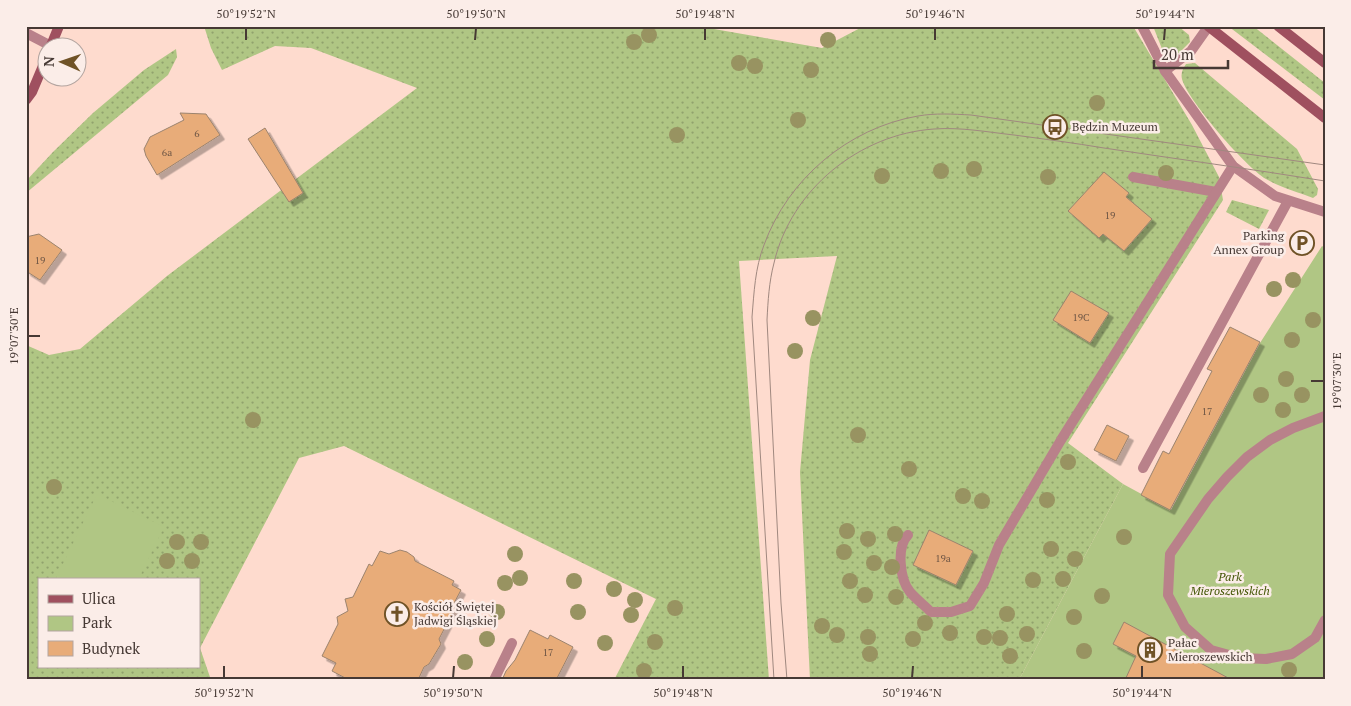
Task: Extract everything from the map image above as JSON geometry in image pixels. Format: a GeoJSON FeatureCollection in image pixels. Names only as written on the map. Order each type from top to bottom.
{"type":"FeatureCollection","features":[{"type":"Feature","properties":{"kind":"street"},"geometry":{"type":"LineString","coordinates":[[54,38],[59,26]]}},
{"type":"Feature","properties":{"kind":"street"},"geometry":{"type":"LineString","coordinates":[[1208,26],[1325,118]]}},
{"type":"Feature","properties":{"kind":"street"},"geometry":{"type":"LineString","coordinates":[[1278,26],[1325,62]]}},
{"type":"Feature","properties":{"kind":"street"},"geometry":{"type":"LineString","coordinates":[[26,100],[38,78]]}},
{"type":"Feature","properties":{"kind":"lane"},"geometry":{"type":"LineString","coordinates":[[1142,26],[1165,71],[1233,166],[1275,196],[1325,212]]}},
{"type":"Feature","properties":{"kind":"lane"},"geometry":{"type":"LineString","coordinates":[[1165,71],[1191,51],[1208,26]]}},
{"type":"Feature","properties":{"kind":"lane"},"geometry":{"type":"LineString","coordinates":[[26,33],[38,41]]}},
{"type":"Feature","properties":{"kind":"lane"},"geometry":{"type":"LineString","coordinates":[[908,535],[904,539],[900,565],[909,591],[931,612],[951,612],[970,606],[984,583],[999,546],[1061,440],[1233,166]]}},
{"type":"Feature","properties":{"kind":"lane"},"geometry":{"type":"LineString","coordinates":[[1133,177],[1216,192]]}},
{"type":"Feature","properties":{"kind":"lane"},"geometry":{"type":"LineString","coordinates":[[1143,468],[1288,201]]}},
{"type":"Feature","properties":{"kind":"lane"},"geometry":{"type":"LineString","coordinates":[[1325,416],[1293,428],[1270,440],[1247,457],[1227,477],[1208,499],[1170,554],[1168,595],[1184,627],[1211,650],[1240,658],[1266,659],[1292,654],[1315,638],[1325,620]]}},
{"type":"Feature","properties":{"kind":"lane"},"geometry":{"type":"LineString","coordinates":[[494,680],[512,644]]}},
{"type":"Feature","properties":{"kind":"green space"},"geometry":{"type":"Polygon","coordinates":[[[204,26],[689,26],[822,48],[864,26],[1133,26],[1192,125],[1219,177],[1223,200],[1068,443],[1123,484],[1019,680],[810,680],[800,472],[810,360],[837,256],[739,261],[769,680],[614,680],[656,599],[344,446],[299,458],[200,648],[211,680],[26,680],[26,345],[49,355],[80,349],[167,276],[417,88],[311,48],[275,46],[222,70],[211,48],[204,26]]]}},
{"type":"Feature","properties":{"kind":"green space"},"geometry":{"type":"Polygon","coordinates":[[[1153,26],[1178,26],[1189,35],[1190,42],[1179,53],[1171,57],[1164,54],[1153,26]]]}},
{"type":"Feature","properties":{"kind":"green space"},"geometry":{"type":"Polygon","coordinates":[[[1228,26],[1253,26],[1325,83],[1325,100],[1228,26]]]}},
{"type":"Feature","properties":{"kind":"green space"},"geometry":{"type":"Polygon","coordinates":[[[176,49],[177,57],[168,75],[26,193],[26,181],[93,113],[144,70],[176,49]]]}},
{"type":"Feature","properties":{"kind":"green space"},"geometry":{"type":"Polygon","coordinates":[[[1195,63],[1297,149],[1318,189],[1317,195],[1313,198],[1283,187],[1266,179],[1245,162],[1208,119],[1188,92],[1182,79],[1183,70],[1186,64],[1195,63]]]}},
{"type":"Feature","properties":{"kind":"green space"},"geometry":{"type":"Polygon","coordinates":[[[1232,200],[1269,210],[1259,229],[1226,212],[1232,200]]]}},
{"type":"Feature","properties":{"kind":"green space","name":"Park Mieroszewskich"},"geometry":{"type":"Polygon","coordinates":[[[1322,246],[1325,248],[1325,680],[1019,680],[1123,484],[1171,510],[1260,343],[1322,246]]]}},
{"type":"Feature","properties":{"kind":"green space"},"geometry":{"type":"Polygon","coordinates":[[[97,494],[164,527],[139,578],[56,578],[97,494]]]}},
{"type":"Feature","properties":{"kind":"building"},"geometry":{"type":"Polygon","coordinates":[[[180,113],[206,114],[220,135],[157,175],[144,149],[150,137],[184,120],[180,113]]]}},
{"type":"Feature","properties":{"kind":"building"},"geometry":{"type":"Polygon","coordinates":[[[265,128],[303,193],[289,202],[248,139],[265,128]]]}},
{"type":"Feature","properties":{"kind":"building"},"geometry":{"type":"Polygon","coordinates":[[[1104,172],[1129,193],[1126,197],[1152,219],[1124,251],[1103,234],[1099,238],[1068,211],[1104,172]]]}},
{"type":"Feature","properties":{"kind":"building"},"geometry":{"type":"Polygon","coordinates":[[[39,234],[62,250],[40,280],[26,271],[26,237],[39,234]]]}},
{"type":"Feature","properties":{"kind":"building"},"geometry":{"type":"Polygon","coordinates":[[[1071,291],[1109,313],[1090,343],[1053,320],[1071,291]]]}},
{"type":"Feature","properties":{"kind":"building"},"geometry":{"type":"Polygon","coordinates":[[[1230,327],[1260,342],[1170,510],[1141,495],[1163,451],[1169,454],[1212,371],[1207,369],[1230,327]]]}},
{"type":"Feature","properties":{"kind":"building"},"geometry":{"type":"Polygon","coordinates":[[[1107,425],[1129,436],[1116,461],[1094,450],[1107,425]]]}},
{"type":"Feature","properties":{"kind":"building"},"geometry":{"type":"Polygon","coordinates":[[[929,530],[973,551],[956,585],[913,565],[929,530]]]}},
{"type":"Feature","properties":{"kind":"building","name":"Kościół Świętej Jadwigi Śląskiej"},"geometry":{"type":"Polygon","coordinates":[[[400,550],[414,557],[415,561],[454,581],[452,585],[461,590],[452,607],[455,608],[439,639],[441,644],[429,664],[424,667],[418,680],[349,680],[332,671],[336,663],[322,656],[338,624],[337,617],[348,611],[345,599],[353,597],[369,564],[372,566],[380,551],[389,554],[400,550]]]}},
{"type":"Feature","properties":{"kind":"building","name":"Pałac Mieroszewskich"},"geometry":{"type":"Polygon","coordinates":[[[1124,622],[1232,680],[1125,680],[1136,656],[1113,644],[1124,622]]]}},
{"type":"Feature","properties":{"kind":"building"},"geometry":{"type":"Polygon","coordinates":[[[530,630],[548,639],[550,635],[573,647],[556,680],[502,680],[506,671],[515,660],[530,630]]]}},
{"type":"Feature","properties":{"kind":"tram line"},"geometry":{"type":"LineString","coordinates":[[774,680],[752,317],[754,290],[761,254],[775,221],[788,199],[805,178],[824,160],[868,132],[892,122],[918,116],[944,114],[971,115],[1325,165]]}},
{"type":"Feature","properties":{"kind":"tram line"},"geometry":{"type":"LineString","coordinates":[[787,680],[781,603],[767,320],[768,299],[772,270],[783,236],[796,212],[813,189],[833,170],[855,154],[880,142],[907,133],[934,129],[954,129],[1059,141],[1325,181]]}},
{"type":"Feature","properties":{"kind":"place","name":"Będzin Muzeum"},"geometry":{"type":"Point","coordinates":[1055,127]}},
{"type":"Feature","properties":{"kind":"place","name":"Parking Annex Group"},"geometry":{"type":"Point","coordinates":[1302,243]}},
{"type":"Feature","properties":{"kind":"place","name":"Kościół Świętej Jadwigi Śląskiej"},"geometry":{"type":"Point","coordinates":[397,614]}},
{"type":"Feature","properties":{"kind":"place","name":"Pałac Mieroszewskich"},"geometry":{"type":"Point","coordinates":[1150,650]}}]}
